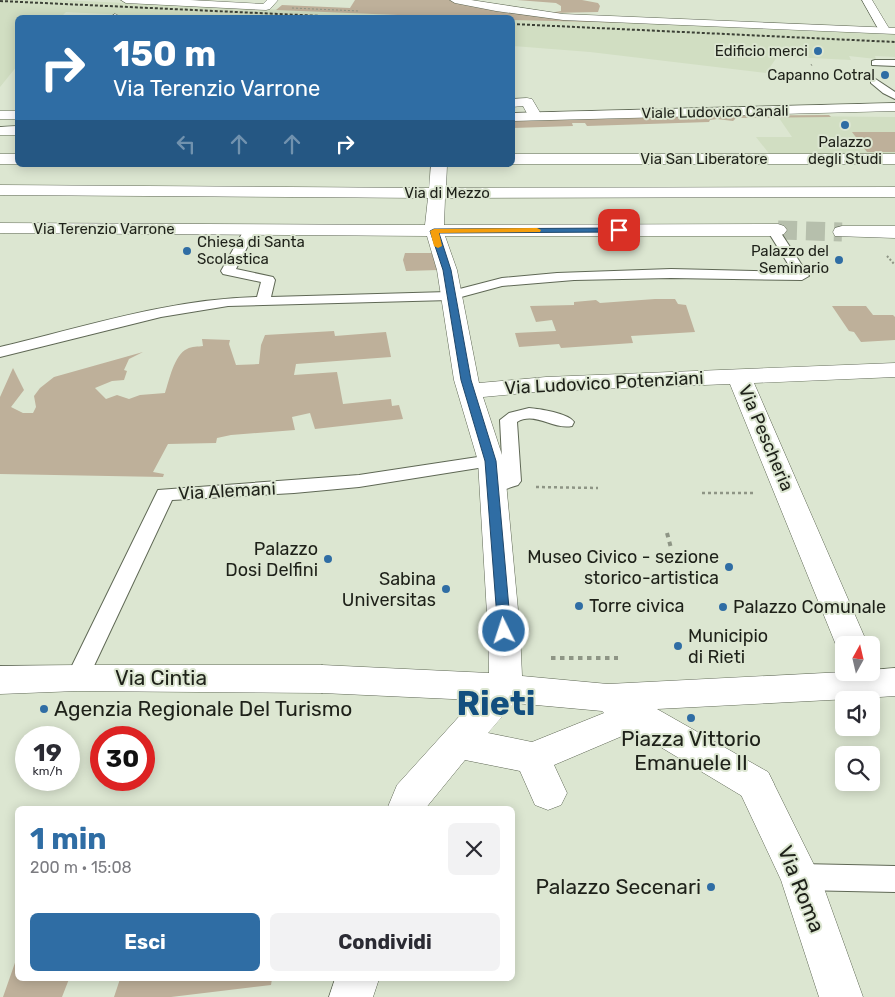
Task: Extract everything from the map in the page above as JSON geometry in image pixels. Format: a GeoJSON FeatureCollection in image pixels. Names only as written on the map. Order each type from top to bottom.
{"type":"FeatureCollection","features":[{"type":"Feature","properties":{"kind":"street"},"geometry":{"type":"LineString","coordinates":[[126,0],[270,4]]}},
{"type":"Feature","properties":{"kind":"street"},"geometry":{"type":"LineString","coordinates":[[455,0],[496,8],[563,16],[889,31]]}},
{"type":"Feature","properties":{"kind":"street"},"geometry":{"type":"LineString","coordinates":[[867,0],[889,31]]}},
{"type":"Feature","properties":{"kind":"street"},"geometry":{"type":"LineString","coordinates":[[515,102],[527,102],[535,116]]}},
{"type":"Feature","properties":{"kind":"street","name":"Viale Ludovico Canali"},"geometry":{"type":"LineString","coordinates":[[515,117],[895,107]]}},
{"type":"Feature","properties":{"kind":"street"},"geometry":{"type":"LineString","coordinates":[[0,115],[15,114]]}},
{"type":"Feature","properties":{"kind":"street"},"geometry":{"type":"LineString","coordinates":[[0,130],[15,130]]}},
{"type":"Feature","properties":{"kind":"street"},"geometry":{"type":"LineString","coordinates":[[0,159],[15,159]]}},
{"type":"Feature","properties":{"kind":"street","name":"Via San Liberatore"},"geometry":{"type":"LineString","coordinates":[[515,159],[895,159]]}},
{"type":"Feature","properties":{"kind":"street"},"geometry":{"type":"LineString","coordinates":[[407,806],[410,796],[458,743],[506,659],[492,474],[466,380],[447,270],[434,231],[439,167]]}},
{"type":"Feature","properties":{"kind":"street","name":"Via di Mezzo"},"geometry":{"type":"LineString","coordinates":[[0,190],[438,193],[895,192]]}},
{"type":"Feature","properties":{"kind":"street","name":"Via Terenzio Varrone"},"geometry":{"type":"LineString","coordinates":[[0,228],[434,231],[776,230]]}},
{"type":"Feature","properties":{"kind":"street"},"geometry":{"type":"LineString","coordinates":[[842,232],[895,232]]}},
{"type":"Feature","properties":{"kind":"street","name":"Via Pescheria"},"geometry":{"type":"LineString","coordinates":[[848,636],[792,498],[739,376],[895,370]]}},
{"type":"Feature","properties":{"kind":"street","name":"Via Ludovico Potenziani"},"geometry":{"type":"LineString","coordinates":[[470,391],[546,384],[739,376]]}},
{"type":"Feature","properties":{"kind":"street","name":"Via Cintia"},"geometry":{"type":"LineString","coordinates":[[0,680],[77,678],[322,679],[506,659],[621,706]]}},
{"type":"Feature","properties":{"kind":"street"},"geometry":{"type":"LineString","coordinates":[[458,743],[533,758],[621,706],[869,681]]}},
{"type":"Feature","properties":{"kind":"street","name":"Via Roma"},"geometry":{"type":"LineString","coordinates":[[621,706],[755,784],[800,877],[841,997]]}},
{"type":"Feature","properties":{"kind":"street"},"geometry":{"type":"LineString","coordinates":[[533,758],[548,793]]}},
{"type":"Feature","properties":{"kind":"street"},"geometry":{"type":"LineString","coordinates":[[351,997],[356,981]]}},
{"type":"Feature","properties":{"kind":"lane"},"geometry":{"type":"LineString","coordinates":[[875,62],[895,63]]}},
{"type":"Feature","properties":{"kind":"lane"},"geometry":{"type":"LineString","coordinates":[[874,81],[895,96]]}},
{"type":"Feature","properties":{"kind":"lane"},"geometry":{"type":"LineString","coordinates":[[250,230],[228,271],[268,280],[264,301]]}},
{"type":"Feature","properties":{"kind":"lane"},"geometry":{"type":"LineString","coordinates":[[0,352],[161,313],[228,302],[450,296],[466,290],[543,277],[695,273],[802,276],[776,230]]}},
{"type":"Feature","properties":{"kind":"lane"},"geometry":{"type":"LineString","coordinates":[[492,474],[512,482],[508,420],[514,415],[536,413],[566,422]]}},
{"type":"Feature","properties":{"kind":"lane","name":"Via Alemani"},"geometry":{"type":"LineString","coordinates":[[77,678],[165,494],[492,474]]}},
{"type":"Feature","properties":{"kind":"lane"},"geometry":{"type":"LineString","coordinates":[[800,877],[895,879]]}},
{"type":"Feature","properties":{"kind":"path"},"geometry":{"type":"LineString","coordinates":[[270,4],[359,11]]}},
{"type":"Feature","properties":{"kind":"path"},"geometry":{"type":"LineString","coordinates":[[527,486],[598,488]]}},
{"type":"Feature","properties":{"kind":"path"},"geometry":{"type":"LineString","coordinates":[[702,493],[754,493]]}},
{"type":"Feature","properties":{"kind":"path"},"geometry":{"type":"LineString","coordinates":[[667,533],[671,548]]}},
{"type":"Feature","properties":{"kind":"path"},"geometry":{"type":"LineString","coordinates":[[506,659],[618,658]]}},
{"type":"Feature","properties":{"kind":"shaded area"},"geometry":{"type":"Polygon","coordinates":[[[0,0],[59,0],[399,15],[124,15],[66,12],[63,15],[15,15],[15,68],[0,87],[0,0]]]}},
{"type":"Feature","properties":{"kind":"shaded area"},"geometry":{"type":"Polygon","coordinates":[[[355,0],[455,0],[496,8],[670,24],[515,20],[515,15],[398,15],[276,10],[282,5],[350,8],[355,0]]]}},
{"type":"Feature","properties":{"kind":"shaded area"},"geometry":{"type":"Polygon","coordinates":[[[517,0],[582,0],[598,3],[600,6],[598,12],[550,13],[561,11],[561,6],[556,3],[517,0]]]}},
{"type":"Feature","properties":{"kind":"shaded area"},"geometry":{"type":"Polygon","coordinates":[[[577,19],[895,33],[895,57],[875,56],[876,59],[849,56],[851,60],[792,57],[791,55],[779,54],[766,73],[590,52],[515,46],[515,20],[577,19]]]}},
{"type":"Feature","properties":{"kind":"shaded area"},"geometry":{"type":"Polygon","coordinates":[[[829,115],[831,117],[736,118],[733,121],[717,119],[710,120],[709,122],[587,126],[585,123],[572,123],[573,126],[515,128],[515,121],[690,116],[829,115]]]}},
{"type":"Feature","properties":{"kind":"shaded area"},"geometry":{"type":"Polygon","coordinates":[[[790,116],[895,117],[895,156],[771,156],[756,137],[792,137],[779,118],[790,116]]]}},
{"type":"Feature","properties":{"kind":"shaded area"},"geometry":{"type":"Polygon","coordinates":[[[852,132],[895,132],[895,152],[867,152],[852,132]]]}},
{"type":"Feature","properties":{"kind":"shaded area"},"geometry":{"type":"Polygon","coordinates":[[[405,253],[432,253],[438,270],[406,271],[403,260],[405,253]]]}},
{"type":"Feature","properties":{"kind":"shaded area"},"geometry":{"type":"Polygon","coordinates":[[[675,299],[678,304],[686,305],[695,332],[631,336],[633,343],[561,348],[559,344],[519,347],[515,333],[556,331],[552,320],[536,322],[530,306],[574,305],[574,302],[596,300],[600,303],[675,299]]]}},
{"type":"Feature","properties":{"kind":"shaded area"},"geometry":{"type":"Polygon","coordinates":[[[832,306],[866,306],[873,315],[893,315],[895,317],[895,340],[861,342],[854,332],[849,331],[832,306]]]}},
{"type":"Feature","properties":{"kind":"shaded area"},"geometry":{"type":"Polygon","coordinates":[[[334,331],[335,336],[386,332],[391,357],[296,364],[294,375],[337,372],[343,404],[391,399],[392,406],[399,405],[403,419],[315,429],[310,413],[292,417],[295,430],[231,435],[217,438],[216,443],[168,444],[153,472],[164,474],[163,477],[0,474],[0,397],[13,368],[24,390],[11,407],[23,413],[33,413],[36,407],[34,396],[40,388],[54,377],[143,352],[129,359],[124,370],[127,371],[124,380],[112,381],[95,388],[106,399],[117,395],[129,399],[140,395],[165,393],[175,362],[182,352],[189,348],[203,346],[202,339],[230,340],[229,344],[236,365],[259,364],[261,345],[265,335],[334,331]]]}},
{"type":"Feature","properties":{"kind":"shaded area"},"geometry":{"type":"Polygon","coordinates":[[[15,963],[15,981],[68,981],[62,997],[3,997],[15,963]]]}},
{"type":"Feature","properties":{"kind":"shaded area"},"geometry":{"type":"Polygon","coordinates":[[[119,981],[272,981],[271,985],[171,997],[114,997],[119,981]]]}},
{"type":"Feature","properties":{"kind":"tunnel"},"geometry":{"type":"LineString","coordinates":[[778,230],[842,232]]}},
{"type":"Feature","properties":{"kind":"railway"},"geometry":{"type":"LineString","coordinates":[[0,1],[301,15]]}},
{"type":"Feature","properties":{"kind":"railway"},"geometry":{"type":"LineString","coordinates":[[515,24],[895,42]]}},
{"type":"Feature","properties":{"kind":"slow traffic"},"geometry":{"type":"LineString","coordinates":[[438,246],[434,231],[537,230]]}},
{"type":"Feature","properties":{"kind":"place","name":"Edificio merci"},"geometry":{"type":"Point","coordinates":[818,51]}},
{"type":"Feature","properties":{"kind":"place","name":"Capanno Cotral"},"geometry":{"type":"Point","coordinates":[885,75]}},
{"type":"Feature","properties":{"kind":"place","name":"Palazzo degli Studi"},"geometry":{"type":"Point","coordinates":[845,125]}},
{"type":"Feature","properties":{"kind":"place","name":"Chiesa di Santa Scolastica"},"geometry":{"type":"Point","coordinates":[187,251]}},
{"type":"Feature","properties":{"kind":"place","name":"Palazzo del Seminario"},"geometry":{"type":"Point","coordinates":[839,260]}},
{"type":"Feature","properties":{"kind":"place","name":"Palazzo Dosi Delfini"},"geometry":{"type":"Point","coordinates":[328,559]}},
{"type":"Feature","properties":{"kind":"place","name":"Museo Civico - sezione storico-artistica"},"geometry":{"type":"Point","coordinates":[729,567]}},
{"type":"Feature","properties":{"kind":"place","name":"Sabina Universitas"},"geometry":{"type":"Point","coordinates":[446,589]}},
{"type":"Feature","properties":{"kind":"place","name":"Torre civica"},"geometry":{"type":"Point","coordinates":[579,606]}},
{"type":"Feature","properties":{"kind":"place","name":"Palazzo Comunale"},"geometry":{"type":"Point","coordinates":[723,607]}},
{"type":"Feature","properties":{"kind":"place","name":"Municipio di Rieti"},"geometry":{"type":"Point","coordinates":[678,646]}},
{"type":"Feature","properties":{"kind":"place","name":"Agenzia Regionale Del Turismo"},"geometry":{"type":"Point","coordinates":[44,709]}},
{"type":"Feature","properties":{"kind":"place","name":"Piazza Vittorio Emanuele II"},"geometry":{"type":"Point","coordinates":[691,718]}},
{"type":"Feature","properties":{"kind":"place","name":"Palazzo Secenari"},"geometry":{"type":"Point","coordinates":[711,887]}},
{"type":"Feature","properties":{"kind":"district","name":"Rieti"},"geometry":{"type":"Point","coordinates":[496,703]}},
{"type":"Feature","properties":{"kind":"route"},"geometry":{"type":"LineString","coordinates":[[504,631],[491,461],[466,380],[447,270],[434,231],[619,230]]}}]}
